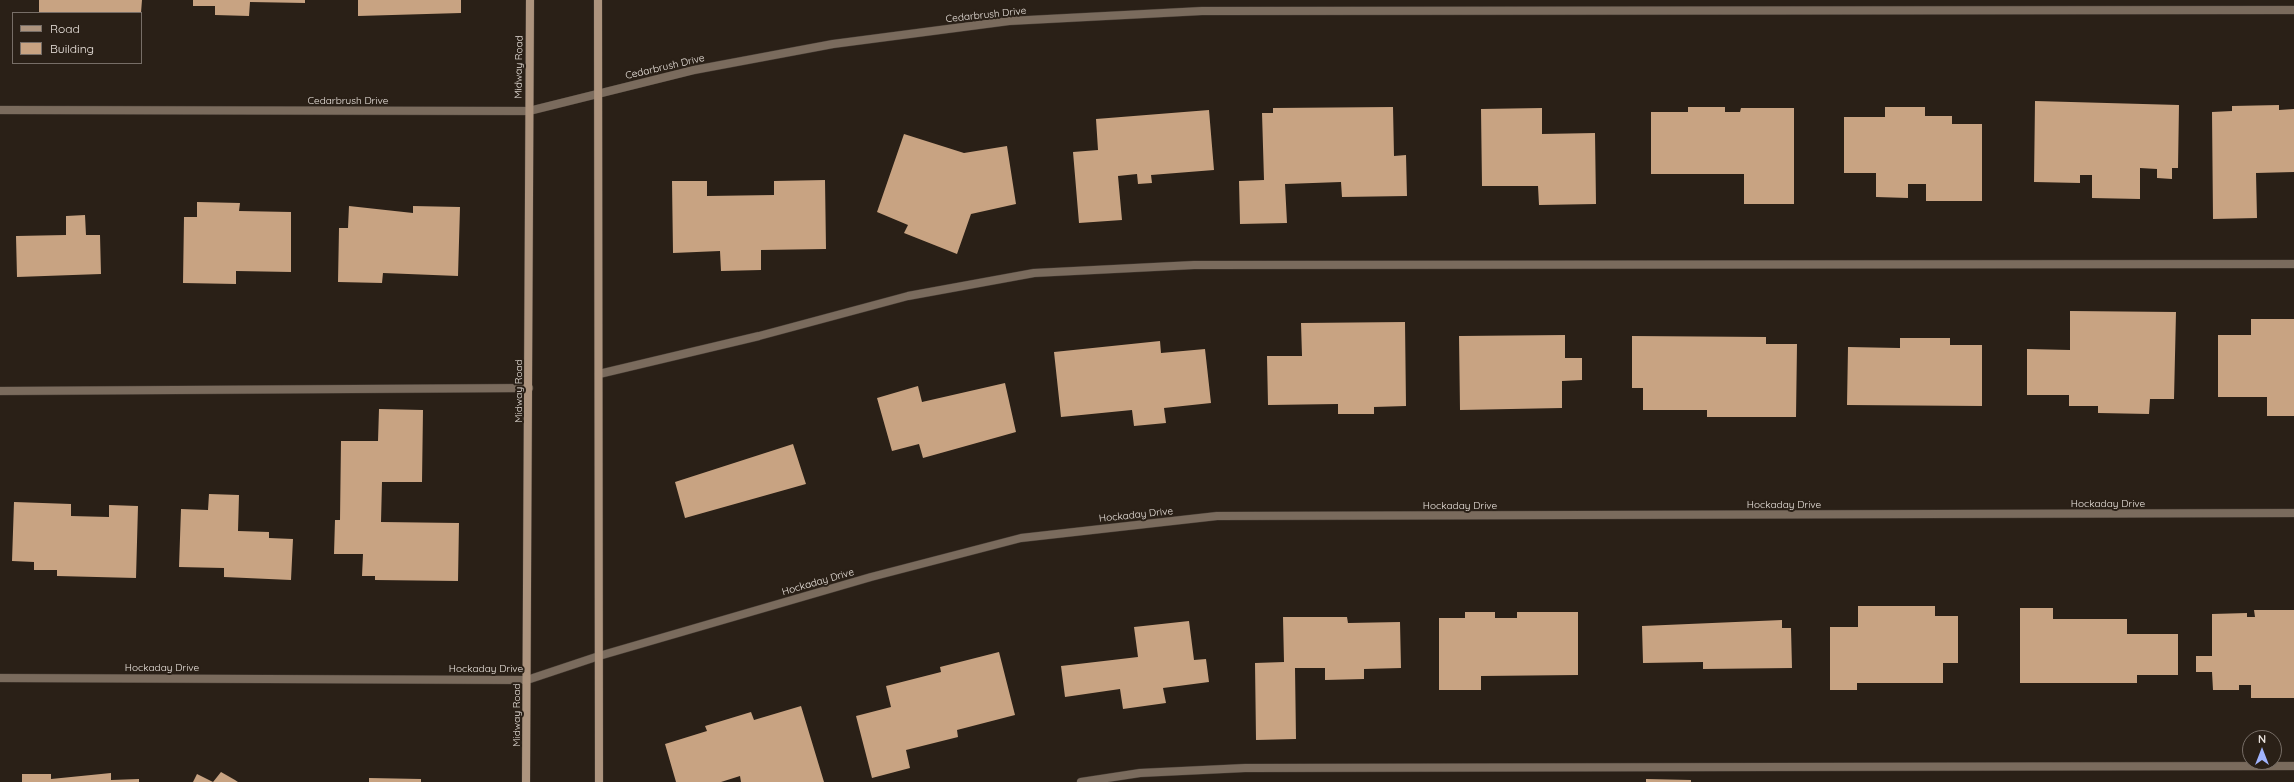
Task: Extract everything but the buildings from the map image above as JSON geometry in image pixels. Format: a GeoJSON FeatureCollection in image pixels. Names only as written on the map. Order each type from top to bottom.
{"type":"FeatureCollection","features":[{"type":"Feature","properties":{"kind":"main road","name":"Midway Road"},"geometry":{"type":"LineString","coordinates":[[526,782],[530,0]]}},
{"type":"Feature","properties":{"kind":"main road"},"geometry":{"type":"LineString","coordinates":[[598,0],[599,782]]}},
{"type":"Feature","properties":{"kind":"street","name":"Cedarbrush Drive"},"geometry":{"type":"LineString","coordinates":[[0,110],[529,111],[694,70],[833,44],[1009,21],[1202,11],[2294,10]]}},
{"type":"Feature","properties":{"kind":"street"},"geometry":{"type":"LineString","coordinates":[[599,374],[759,336],[908,296],[1034,273],[1194,265],[2294,264]]}},
{"type":"Feature","properties":{"kind":"street"},"geometry":{"type":"LineString","coordinates":[[0,391],[529,388]]}},
{"type":"Feature","properties":{"kind":"street","name":"Hockaday Drive"},"geometry":{"type":"LineString","coordinates":[[0,678],[527,680],[599,656],[871,577],[1021,538],[1217,516],[2294,514]]}},
{"type":"Feature","properties":{"kind":"street"},"geometry":{"type":"LineString","coordinates":[[1081,782],[1140,772],[1245,768],[2294,766]]}}]}
